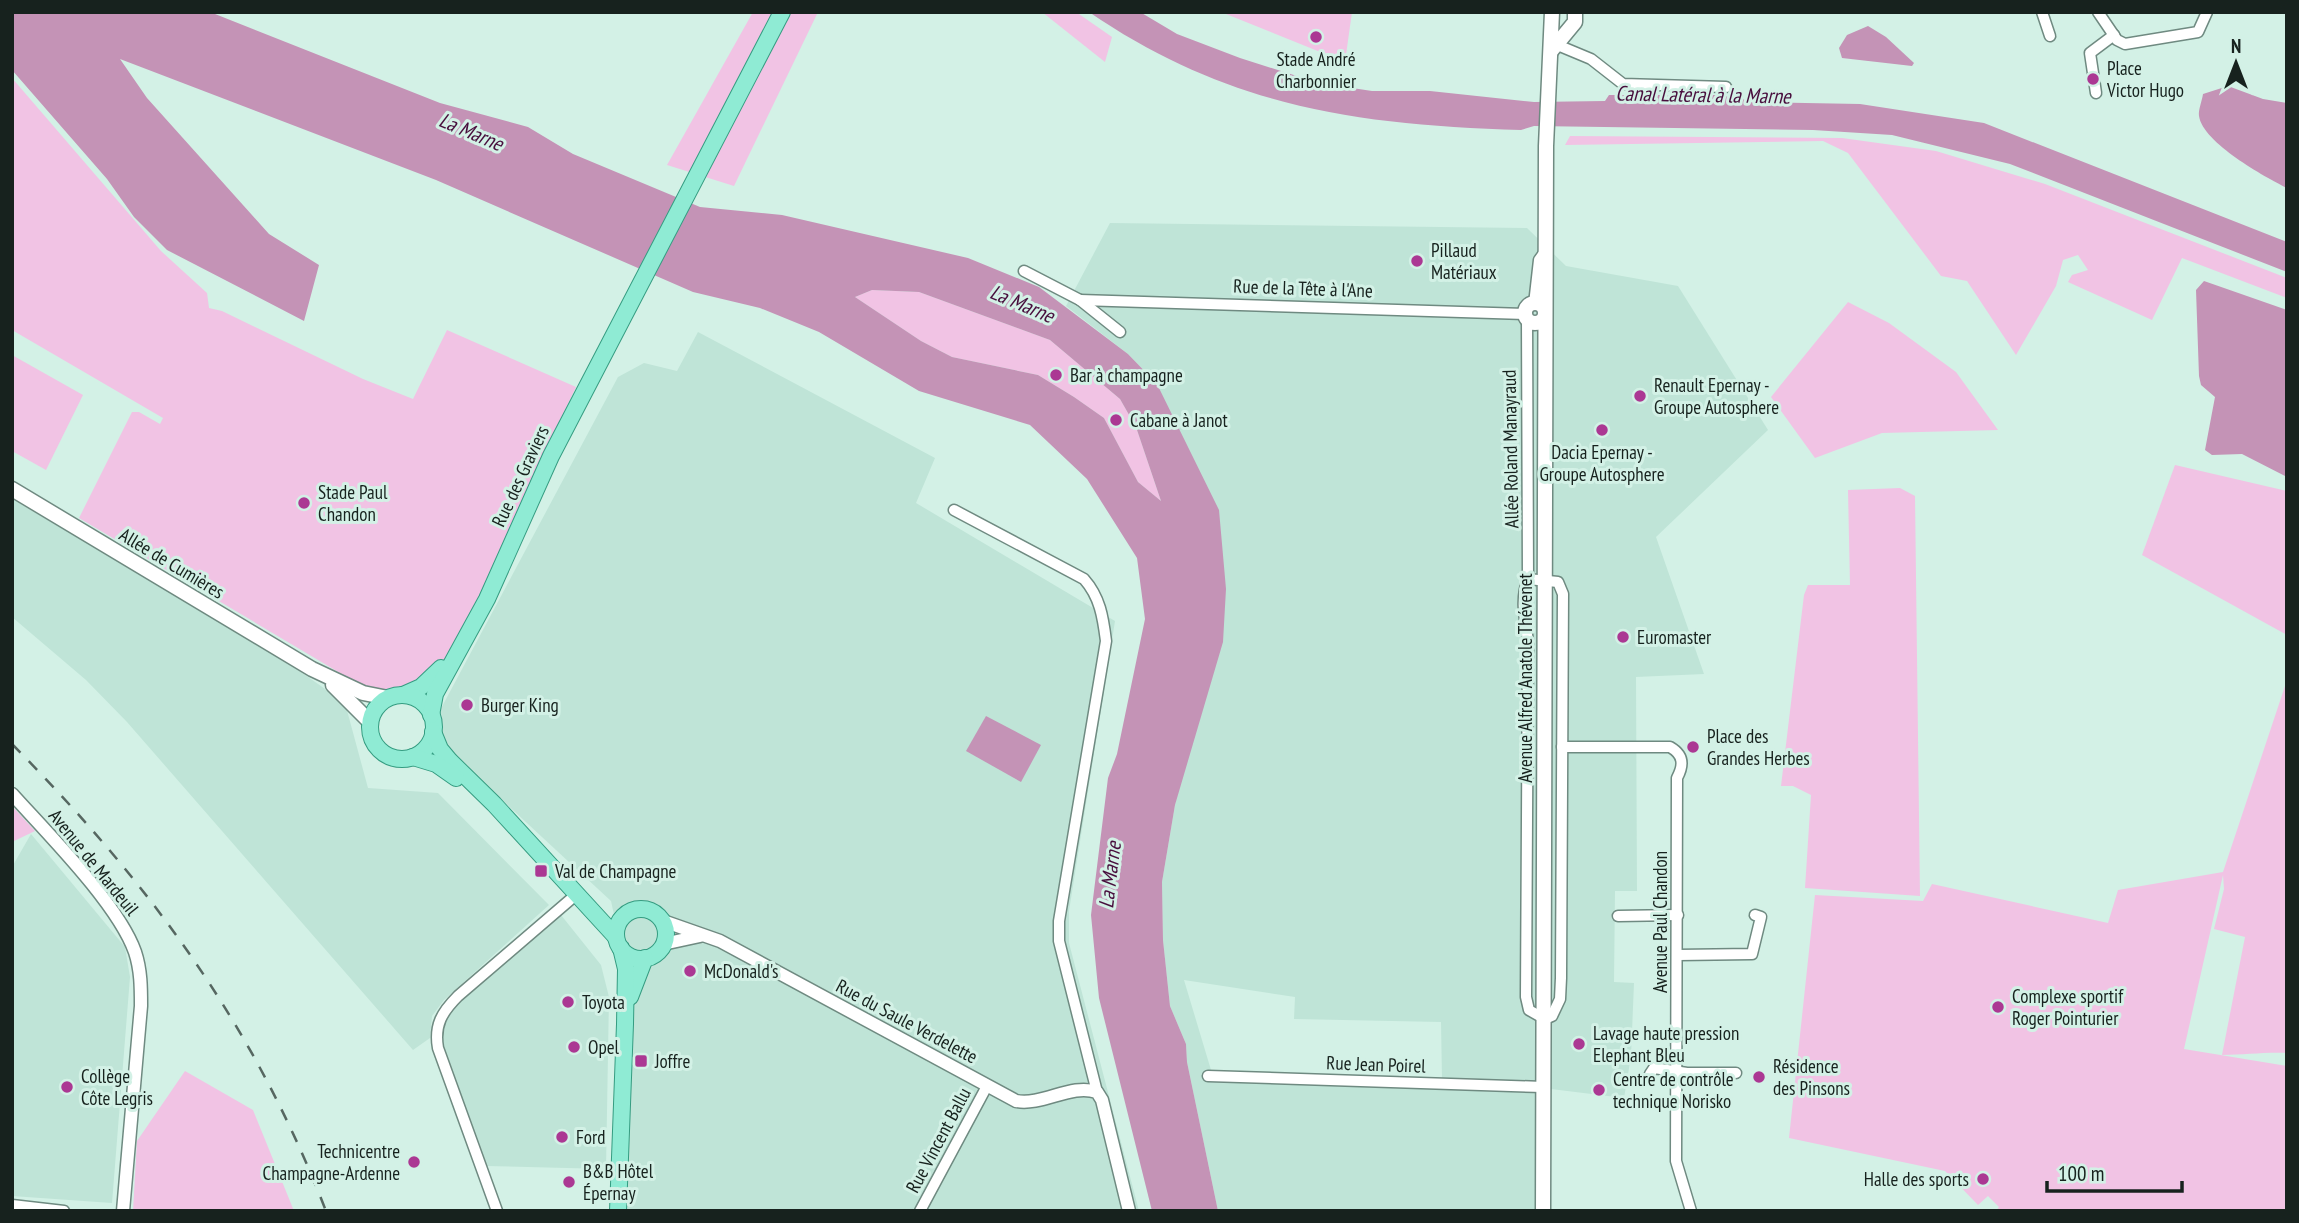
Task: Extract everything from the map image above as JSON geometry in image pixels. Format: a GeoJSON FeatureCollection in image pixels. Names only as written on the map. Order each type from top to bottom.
{"type":"FeatureCollection","features":[{"type":"Feature","properties":{"kind":"main road","name":"Rue des Graviers"},"geometry":{"type":"LineString","coordinates":[[432,724],[435,694],[487,599],[551,456],[782,12]]}},
{"type":"Feature","properties":{"kind":"main road"},"geometry":{"type":"LineString","coordinates":[[1548,69],[1555,44],[1567,18]]}},
{"type":"Feature","properties":{"kind":"main road","name":"Avenue Alfred Anatole Thévenet"},"geometry":{"type":"LineString","coordinates":[[1544,1211],[1545,338],[1534,314],[1545,250],[1548,69],[1567,18]]}},
{"type":"Feature","properties":{"kind":"main road","name":"Allée de Cumières"},"geometry":{"type":"LineString","coordinates":[[12,489],[312,669],[363,694],[395,697]]}},
{"type":"Feature","properties":{"kind":"main road","name":"Rue des Graviers"},"geometry":{"type":"LineString","coordinates":[[395,697],[427,683],[458,652]]}},
{"type":"Feature","properties":{"kind":"main road","name":"Allée de Cumières"},"geometry":{"type":"LineString","coordinates":[[312,669],[356,705],[370,722]]}},
{"type":"Feature","properties":{"kind":"main road"},"geometry":{"type":"LineString","coordinates":[[432,724],[426,747],[413,757],[402,759],[381,751],[370,733],[370,722],[376,708],[395,697],[420,701],[432,724],[440,749],[580,895],[631,956],[652,956],[663,944],[663,921],[655,913],[642,909],[628,912],[605,911],[580,895]]}},
{"type":"Feature","properties":{"kind":"main road"},"geometry":{"type":"LineString","coordinates":[[413,757],[448,772],[512,824]]}},
{"type":"Feature","properties":{"kind":"main road"},"geometry":{"type":"LineString","coordinates":[[618,1211],[626,969],[619,943],[619,923],[628,912]]}},
{"type":"Feature","properties":{"kind":"main road"},"geometry":{"type":"LineString","coordinates":[[625,1024],[634,982],[645,958]]}},
{"type":"Feature","properties":{"kind":"street"},"geometry":{"type":"LineString","coordinates":[[2042,12],[2050,36]]}},
{"type":"Feature","properties":{"kind":"street"},"geometry":{"type":"LineString","coordinates":[[2098,12],[2114,36],[2125,44]]}},
{"type":"Feature","properties":{"kind":"street"},"geometry":{"type":"LineString","coordinates":[[2092,49],[2192,34],[2203,27],[2207,12]]}},
{"type":"Feature","properties":{"kind":"street"},"geometry":{"type":"LineString","coordinates":[[2096,93],[2089,59],[2092,49],[2114,36]]}},
{"type":"Feature","properties":{"kind":"street"},"geometry":{"type":"LineString","coordinates":[[1555,44],[1598,63],[1623,84],[1726,87]]}},
{"type":"Feature","properties":{"kind":"street"},"geometry":{"type":"LineString","coordinates":[[1024,271],[1080,300],[1121,332]]}},
{"type":"Feature","properties":{"kind":"street","name":"Rue de la Tête à l'Ane"},"geometry":{"type":"LineString","coordinates":[[1080,300],[1534,314]]}},
{"type":"Feature","properties":{"kind":"street","name":"Allée Roland Manayraud"},"geometry":{"type":"LineString","coordinates":[[1534,314],[1528,579],[1524,590],[1523,611],[1528,641],[1526,997],[1529,1010],[1545,1019]]}},
{"type":"Feature","properties":{"kind":"street"},"geometry":{"type":"LineString","coordinates":[[954,510],[1084,579],[1096,593],[1103,620],[1106,641],[1059,921],[1059,941],[1129,1211]]}},
{"type":"Feature","properties":{"kind":"street"},"geometry":{"type":"LineString","coordinates":[[1528,579],[1558,582],[1563,594],[1560,999],[1552,1016],[1545,1019]]}},
{"type":"Feature","properties":{"kind":"street","name":"Avenue Paul Chandon"},"geometry":{"type":"LineString","coordinates":[[1562,747],[1670,747],[1680,754],[1683,765],[1677,778],[1676,1161],[1690,1211]]}},
{"type":"Feature","properties":{"kind":"street","name":"Avenue de Mardeuil"},"geometry":{"type":"LineString","coordinates":[[12,794],[111,910],[135,953],[141,979],[141,1006],[123,1211]]}},
{"type":"Feature","properties":{"kind":"street"},"geometry":{"type":"LineString","coordinates":[[497,1211],[438,1048],[436,1028],[452,1002],[580,895]]}},
{"type":"Feature","properties":{"kind":"street"},"geometry":{"type":"LineString","coordinates":[[1618,916],[1678,915]]}},
{"type":"Feature","properties":{"kind":"street"},"geometry":{"type":"LineString","coordinates":[[1678,955],[1752,954],[1761,917],[1755,915]]}},
{"type":"Feature","properties":{"kind":"street","name":"Rue du Saule Verdelette"},"geometry":{"type":"LineString","coordinates":[[663,921],[707,936],[987,1086],[1024,1102],[1084,1090],[1097,1093]]}},
{"type":"Feature","properties":{"kind":"street"},"geometry":{"type":"LineString","coordinates":[[663,944],[680,938],[707,936]]}},
{"type":"Feature","properties":{"kind":"street"},"geometry":{"type":"LineString","coordinates":[[1650,1074],[1654,1068],[1678,1072],[1736,1073]]}},
{"type":"Feature","properties":{"kind":"street","name":"Rue Jean Poirel"},"geometry":{"type":"LineString","coordinates":[[1208,1076],[1543,1087]]}},
{"type":"Feature","properties":{"kind":"street","name":"Rue Vincent Ballu"},"geometry":{"type":"LineString","coordinates":[[920,1211],[987,1086]]}},
{"type":"Feature","properties":{"kind":"street"},"geometry":{"type":"LineString","coordinates":[[12,1205],[64,1211]]}},
{"type":"Feature","properties":{"kind":"shaded area"},"geometry":{"type":"Polygon","coordinates":[[[753,12],[818,12],[734,186],[667,165],[753,12]]]}},
{"type":"Feature","properties":{"kind":"shaded area"},"geometry":{"type":"Polygon","coordinates":[[[1042,12],[1076,12],[1112,37],[1105,62],[1042,12]]]}},
{"type":"Feature","properties":{"kind":"shaded area","name":"Stade André Charbonnier"},"geometry":{"type":"Polygon","coordinates":[[[1221,12],[1352,12],[1345,62],[1221,12]]]}},
{"type":"Feature","properties":{"kind":"shaded area","name":"Stade Paul Chandon"},"geometry":{"type":"Polygon","coordinates":[[[12,78],[161,251],[207,293],[209,308],[222,311],[363,379],[413,399],[447,330],[576,387],[468,623],[450,652],[424,679],[396,691],[377,692],[367,689],[79,518],[132,412],[139,412],[160,424],[163,418],[12,330],[12,78]]]}},
{"type":"Feature","properties":{"kind":"shaded area"},"geometry":{"type":"Polygon","coordinates":[[[1570,136],[1842,138],[1936,151],[2045,184],[2287,278],[2287,298],[2182,258],[2152,320],[2068,282],[2072,275],[2088,270],[2078,255],[2063,260],[2056,286],[2016,355],[1967,281],[1941,276],[1848,153],[1823,141],[1565,145],[1570,136]]]}},
{"type":"Feature","properties":{"kind":"shaded area"},"geometry":{"type":"Polygon","coordinates":[[[1110,223],[1527,228],[1566,266],[1678,286],[1768,430],[1656,537],[1704,674],[1636,677],[1637,891],[1615,891],[1614,982],[1634,983],[1631,1056],[1624,1098],[1551,1089],[1541,1082],[1442,1079],[1441,1022],[1294,1019],[1295,997],[1184,980],[1214,1080],[1538,1090],[1537,1211],[1218,1211],[1187,1062],[1186,1044],[1170,1006],[1163,940],[1162,882],[1186,759],[1157,384],[1128,354],[1066,306],[1110,223]]]}},
{"type":"Feature","properties":{"kind":"shaded area"},"geometry":{"type":"Polygon","coordinates":[[[872,290],[919,292],[1050,340],[1120,399],[1136,427],[1161,501],[1138,482],[1104,418],[1038,375],[952,357],[921,341],[855,297],[872,290]]]}},
{"type":"Feature","properties":{"kind":"shaded area"},"geometry":{"type":"Polygon","coordinates":[[[1848,302],[1889,323],[1956,372],[1998,430],[1882,433],[1815,458],[1771,397],[1848,302]]]}},
{"type":"Feature","properties":{"kind":"shaded area"},"geometry":{"type":"Polygon","coordinates":[[[698,332],[935,458],[916,503],[1115,621],[1069,911],[1069,943],[1139,1211],[626,1211],[634,1006],[611,901],[445,747],[437,716],[618,377],[644,363],[677,371],[698,332]]]}},
{"type":"Feature","properties":{"kind":"shaded area"},"geometry":{"type":"Polygon","coordinates":[[[12,355],[83,395],[46,470],[12,451],[12,355]]]}},
{"type":"Feature","properties":{"kind":"shaded area"},"geometry":{"type":"Polygon","coordinates":[[[2175,465],[2287,491],[2287,635],[2142,555],[2175,465]]]}},
{"type":"Feature","properties":{"kind":"shaded area"},"geometry":{"type":"Polygon","coordinates":[[[1900,488],[1915,496],[1920,896],[1805,888],[1811,795],[1793,786],[1781,786],[1804,595],[1808,585],[1850,585],[1848,490],[1900,488]]]}},
{"type":"Feature","properties":{"kind":"shaded area"},"geometry":{"type":"Polygon","coordinates":[[[12,499],[274,653],[345,703],[368,788],[438,793],[549,905],[444,1000],[432,1016],[430,1038],[413,1050],[127,722],[86,680],[12,617],[12,499]]]}},
{"type":"Feature","properties":{"kind":"shaded area","name":"Complexe sportif Roger Pointurier"},"geometry":{"type":"Polygon","coordinates":[[[2287,680],[2287,1053],[2222,1055],[2245,937],[2214,929],[2224,889],[2223,875],[2184,1049],[2287,1066],[2287,1211],[1996,1211],[1999,1207],[1988,1196],[1978,1205],[1945,1171],[1789,1138],[1815,895],[1923,901],[1932,884],[2108,923],[2118,890],[2223,872],[2287,680]]]}},
{"type":"Feature","properties":{"kind":"shaded area"},"geometry":{"type":"Polygon","coordinates":[[[12,806],[35,831],[12,842],[12,806]]]}},
{"type":"Feature","properties":{"kind":"shaded area","name":"Collège Côte Legris"},"geometry":{"type":"Polygon","coordinates":[[[31,834],[125,947],[130,977],[112,1203],[12,1196],[12,867],[31,834]]]}},
{"type":"Feature","properties":{"kind":"shaded area"},"geometry":{"type":"Polygon","coordinates":[[[561,915],[601,965],[609,997],[606,1169],[486,1166],[440,1043],[442,1025],[451,1010],[561,915]]]}},
{"type":"Feature","properties":{"kind":"shaded area"},"geometry":{"type":"Polygon","coordinates":[[[185,1071],[253,1110],[294,1211],[133,1211],[137,1141],[185,1071]]]}},
{"type":"Feature","properties":{"kind":"water","name":"La Marne"},"geometry":{"type":"Polygon","coordinates":[[[12,12],[210,12],[440,103],[528,127],[573,154],[700,207],[782,215],[968,258],[1039,287],[1128,354],[1157,384],[1219,510],[1226,589],[1223,642],[1175,805],[1162,882],[1163,940],[1170,1006],[1186,1044],[1187,1062],[1218,1211],[1152,1211],[1099,998],[1091,915],[1108,778],[1117,754],[1145,619],[1137,558],[1087,479],[1030,425],[919,391],[819,332],[760,308],[693,292],[436,180],[120,59],[147,98],[269,234],[319,265],[304,321],[167,250],[134,217],[107,179],[12,70],[12,12]],[[872,290],[855,297],[921,341],[952,357],[1038,375],[1074,397],[1104,418],[1138,482],[1161,501],[1136,427],[1120,399],[1050,340],[919,292],[872,290]]]}},
{"type":"Feature","properties":{"kind":"water","name":"Canal Latéral à la Marne"},"geometry":{"type":"Polygon","coordinates":[[[1089,12],[1140,12],[1177,34],[1240,58],[1319,83],[1372,91],[1430,91],[1534,102],[1605,101],[1609,95],[1719,95],[1759,102],[1860,104],[1984,123],[2287,242],[2287,272],[2010,164],[1892,135],[1813,130],[1534,126],[1521,130],[1404,123],[1349,116],[1244,90],[1192,70],[1141,44],[1089,12]]]}},
{"type":"Feature","properties":{"kind":"water"},"geometry":{"type":"Polygon","coordinates":[[[1868,26],[1886,37],[1914,63],[1912,66],[1842,58],[1839,48],[1847,35],[1868,26]]]}},
{"type":"Feature","properties":{"kind":"water"},"geometry":{"type":"Polygon","coordinates":[[[2228,86],[2263,99],[2287,103],[2287,188],[2236,158],[2211,137],[2203,126],[2199,114],[2203,94],[2228,86]]]}},
{"type":"Feature","properties":{"kind":"water"},"geometry":{"type":"Polygon","coordinates":[[[2204,281],[2287,310],[2287,477],[2242,454],[2212,455],[2205,450],[2215,397],[2201,385],[2199,376],[2196,290],[2204,281]]]}},
{"type":"Feature","properties":{"kind":"water"},"geometry":{"type":"Polygon","coordinates":[[[986,716],[1041,745],[1021,782],[966,751],[986,716]]]}},
{"type":"Feature","properties":{"kind":"railway"},"geometry":{"type":"LineString","coordinates":[[12,744],[110,850],[194,961],[232,1019],[266,1079],[298,1143],[326,1211]]}},
{"type":"Feature","properties":{"kind":"place","name":"Stade André Charbonnier"},"geometry":{"type":"Point","coordinates":[1316,37]}},
{"type":"Feature","properties":{"kind":"place","name":"Place Victor Hugo"},"geometry":{"type":"Point","coordinates":[2093,79]}},
{"type":"Feature","properties":{"kind":"place","name":"Pillaud Matériaux"},"geometry":{"type":"Point","coordinates":[1417,261]}},
{"type":"Feature","properties":{"kind":"place","name":"Bar à champagne"},"geometry":{"type":"Point","coordinates":[1056,375]}},
{"type":"Feature","properties":{"kind":"place","name":"Renault Epernay - Groupe Autosphere"},"geometry":{"type":"Point","coordinates":[1640,396]}},
{"type":"Feature","properties":{"kind":"place","name":"Cabane à Janot"},"geometry":{"type":"Point","coordinates":[1116,420]}},
{"type":"Feature","properties":{"kind":"place","name":"Dacia Epernay - Groupe Autosphere"},"geometry":{"type":"Point","coordinates":[1602,430]}},
{"type":"Feature","properties":{"kind":"place","name":"Stade Paul Chandon"},"geometry":{"type":"Point","coordinates":[304,503]}},
{"type":"Feature","properties":{"kind":"place","name":"Euromaster"},"geometry":{"type":"Point","coordinates":[1623,637]}},
{"type":"Feature","properties":{"kind":"place","name":"Burger King"},"geometry":{"type":"Point","coordinates":[467,705]}},
{"type":"Feature","properties":{"kind":"place","name":"Place des Grandes Herbes"},"geometry":{"type":"Point","coordinates":[1693,747]}},
{"type":"Feature","properties":{"kind":"place","name":"Val de Champagne"},"geometry":{"type":"Point","coordinates":[541,871]}},
{"type":"Feature","properties":{"kind":"place","name":"McDonald's"},"geometry":{"type":"Point","coordinates":[690,971]}},
{"type":"Feature","properties":{"kind":"place","name":"Toyota"},"geometry":{"type":"Point","coordinates":[568,1002]}},
{"type":"Feature","properties":{"kind":"place","name":"Complexe sportif Roger Pointurier"},"geometry":{"type":"Point","coordinates":[1998,1007]}},
{"type":"Feature","properties":{"kind":"place","name":"Lavage haute pression Elephant Bleu"},"geometry":{"type":"Point","coordinates":[1579,1044]}},
{"type":"Feature","properties":{"kind":"place","name":"Opel"},"geometry":{"type":"Point","coordinates":[574,1047]}},
{"type":"Feature","properties":{"kind":"place","name":"Joffre"},"geometry":{"type":"Point","coordinates":[641,1061]}},
{"type":"Feature","properties":{"kind":"place","name":"Résidence des Pinsons"},"geometry":{"type":"Point","coordinates":[1759,1077]}},
{"type":"Feature","properties":{"kind":"place","name":"Collège Côte Legris"},"geometry":{"type":"Point","coordinates":[67,1087]}},
{"type":"Feature","properties":{"kind":"place","name":"Centre de contrôle technique Norisko"},"geometry":{"type":"Point","coordinates":[1599,1090]}},
{"type":"Feature","properties":{"kind":"place","name":"Ford"},"geometry":{"type":"Point","coordinates":[562,1137]}},
{"type":"Feature","properties":{"kind":"place","name":"Technicentre Champagne-Ardenne"},"geometry":{"type":"Point","coordinates":[414,1162]}},
{"type":"Feature","properties":{"kind":"place","name":"Halle des sports"},"geometry":{"type":"Point","coordinates":[1983,1179]}},
{"type":"Feature","properties":{"kind":"place","name":"B&B Hôtel Épernay"},"geometry":{"type":"Point","coordinates":[569,1182]}}]}
